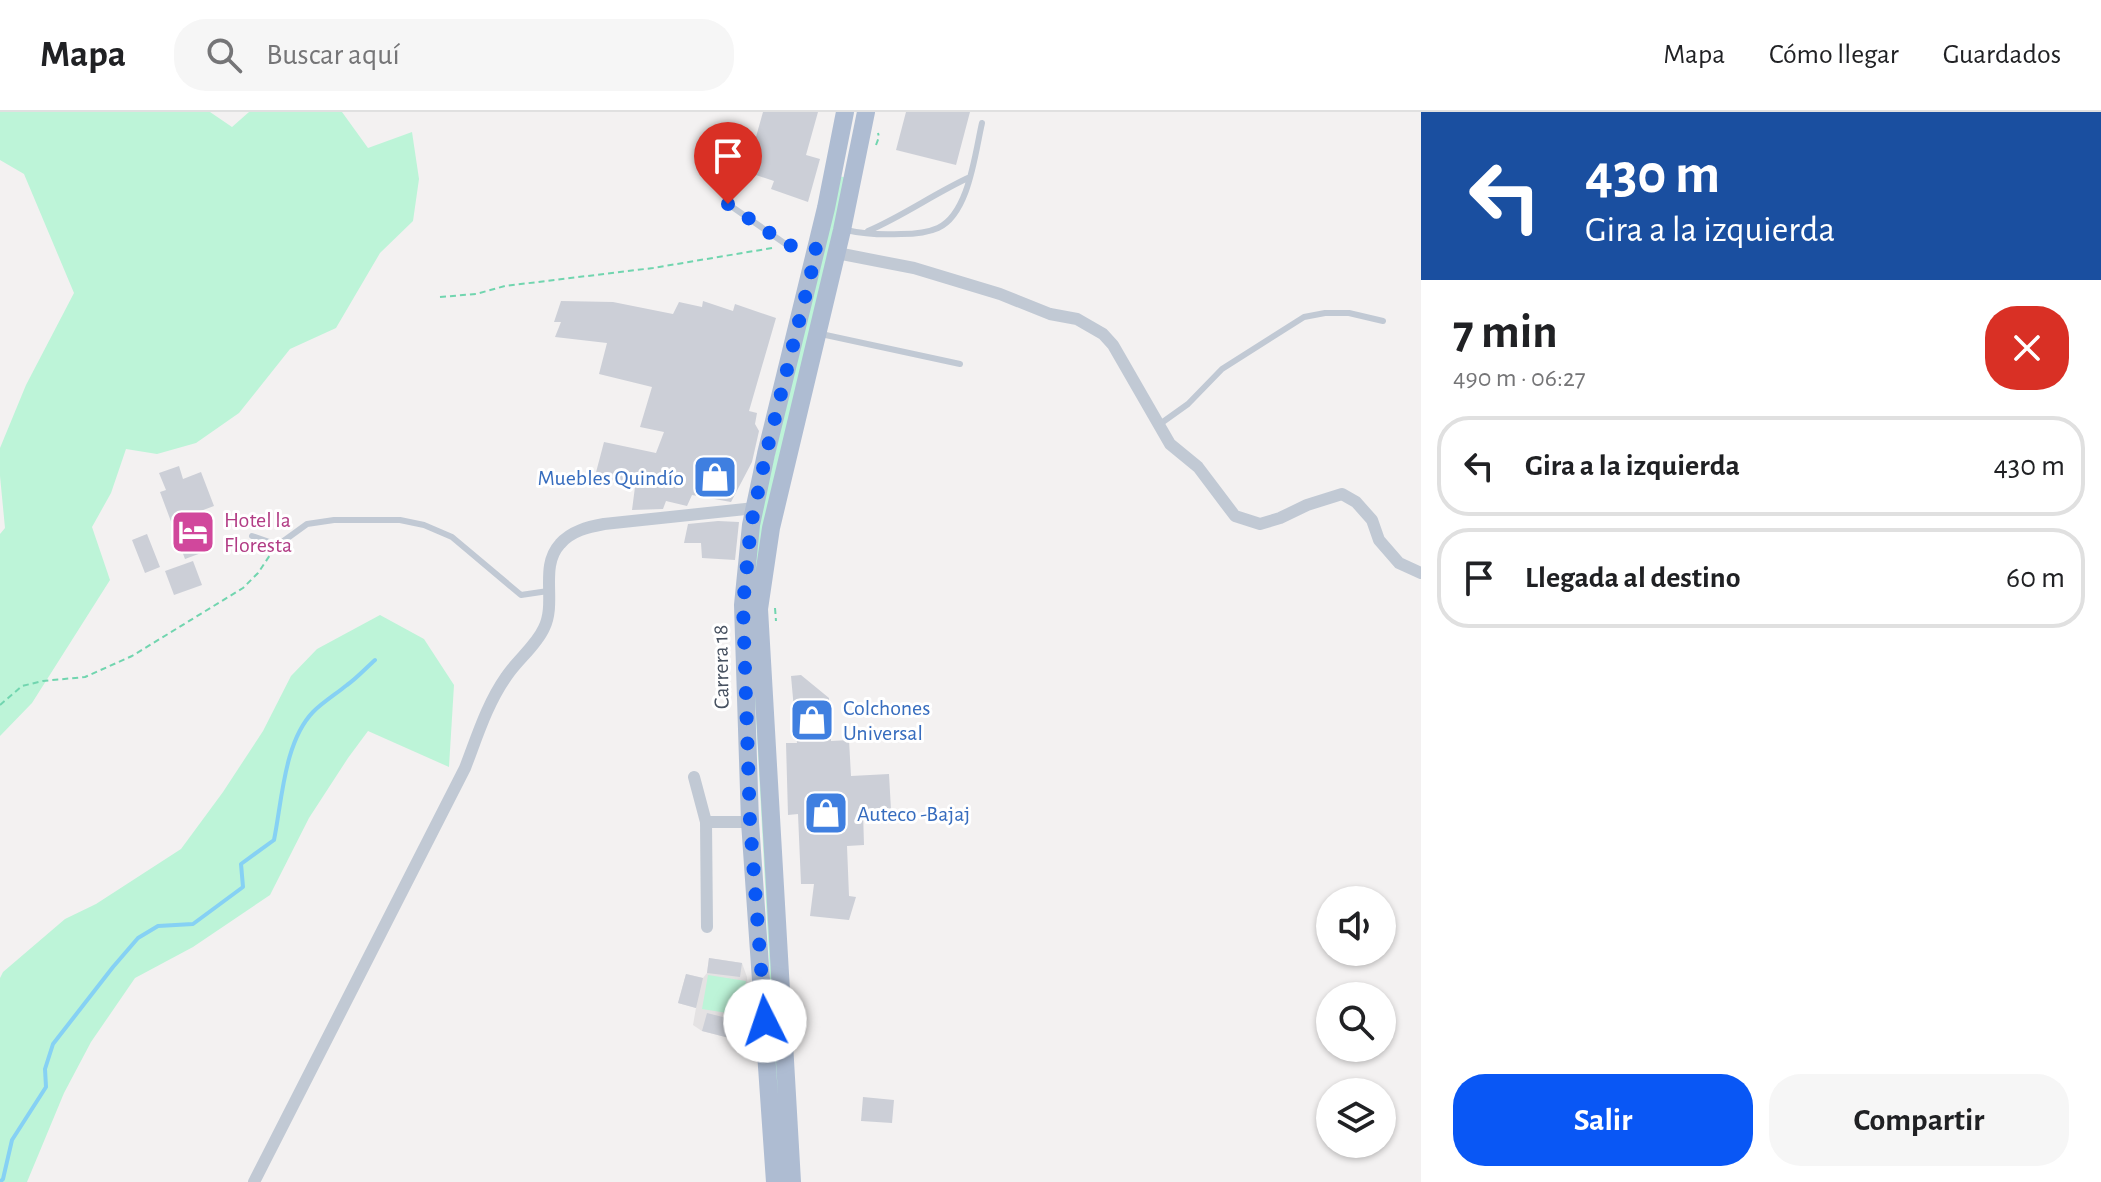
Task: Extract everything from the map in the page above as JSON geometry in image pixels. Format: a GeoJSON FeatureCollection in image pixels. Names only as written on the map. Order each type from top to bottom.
{"type":"FeatureCollection","features":[{"type":"Feature","properties":{"kind":"main road","name":"Carrera 18"},"geometry":{"type":"LineString","coordinates":[[775,1182],[750,822],[743,605],[751,525],[823,221],[845,112]]}},
{"type":"Feature","properties":{"kind":"main road","name":"Carrera 18"},"geometry":{"type":"LineString","coordinates":[[792,1182],[759,609],[771,528],[837,253],[866,112]]}},
{"type":"Feature","properties":{"kind":"street"},"geometry":{"type":"LineString","coordinates":[[837,253],[914,268],[1000,294],[1050,314],[1077,319],[1103,334],[1113,345],[1170,444],[1198,467],[1235,516],[1260,524],[1342,494],[1356,502],[1372,520],[1379,540],[1399,563],[1421,573]]}},
{"type":"Feature","properties":{"kind":"street"},"geometry":{"type":"LineString","coordinates":[[254,1182],[465,768],[490,705],[505,678],[543,630],[549,613],[550,561],[558,545],[572,534],[604,524],[755,508]]}},
{"type":"Feature","properties":{"kind":"street"},"geometry":{"type":"LineString","coordinates":[[694,777],[706,822],[707,927]]}},
{"type":"Feature","properties":{"kind":"street"},"geometry":{"type":"LineString","coordinates":[[706,822],[750,822]]}},
{"type":"Feature","properties":{"kind":"lane"},"geometry":{"type":"LineString","coordinates":[[842,230],[909,234],[939,228],[949,220],[964,197],[982,123]]}},
{"type":"Feature","properties":{"kind":"lane"},"geometry":{"type":"LineString","coordinates":[[864,233],[892,221],[942,190],[970,177]]}},
{"type":"Feature","properties":{"kind":"lane"},"geometry":{"type":"LineString","coordinates":[[728,204],[787,245]]}},
{"type":"Feature","properties":{"kind":"lane"},"geometry":{"type":"LineString","coordinates":[[1160,424],[1188,404],[1222,369],[1304,317],[1349,313],[1383,321]]}},
{"type":"Feature","properties":{"kind":"lane"},"geometry":{"type":"LineString","coordinates":[[817,333],[960,364]]}},
{"type":"Feature","properties":{"kind":"lane"},"geometry":{"type":"LineString","coordinates":[[252,536],[278,545],[307,524],[334,520],[400,520],[424,525],[452,537],[521,595],[548,591]]}},
{"type":"Feature","properties":{"kind":"path"},"geometry":{"type":"LineString","coordinates":[[440,297],[653,268],[787,245]]}},
{"type":"Feature","properties":{"kind":"path"},"geometry":{"type":"LineString","coordinates":[[0,705],[22,686],[85,677],[132,656],[243,588],[278,545]]}},
{"type":"Feature","properties":{"kind":"shaded area"},"geometry":{"type":"Polygon","coordinates":[[[709,958],[742,963],[747,977],[750,1024],[745,1042],[702,1031],[693,1025],[696,1008],[678,1003],[686,974],[703,978],[709,958]]]}},
{"type":"Feature","properties":{"kind":"green space"},"geometry":{"type":"Polygon","coordinates":[[[0,112],[210,112],[232,127],[249,112],[342,112],[368,148],[412,132],[419,179],[413,221],[380,253],[336,328],[290,349],[239,413],[196,443],[157,454],[126,449],[111,493],[92,527],[110,580],[32,703],[0,736],[0,534],[5,528],[0,448],[26,385],[74,293],[24,174],[0,160],[0,112]]]}},
{"type":"Feature","properties":{"kind":"green space"},"geometry":{"type":"Polygon","coordinates":[[[839,176],[847,178],[765,527],[781,1182],[750,604],[758,527],[839,176]]]}},
{"type":"Feature","properties":{"kind":"green space"},"geometry":{"type":"Polygon","coordinates":[[[380,615],[424,639],[454,685],[449,767],[368,731],[309,818],[270,895],[193,947],[135,978],[91,1042],[64,1093],[27,1182],[0,1182],[0,978],[3,972],[65,919],[96,904],[181,849],[263,731],[291,676],[317,649],[380,615]]]}},
{"type":"Feature","properties":{"kind":"green space"},"geometry":{"type":"Polygon","coordinates":[[[708,975],[746,981],[740,1015],[702,1009],[708,975]]]}},
{"type":"Feature","properties":{"kind":"building"},"geometry":{"type":"Polygon","coordinates":[[[763,112],[818,112],[806,155],[820,159],[808,202],[771,189],[774,181],[750,173],[703,148],[710,129],[752,151],[763,112]]]}},
{"type":"Feature","properties":{"kind":"building"},"geometry":{"type":"Polygon","coordinates":[[[906,112],[970,112],[956,165],[896,150],[906,112]]]}},
{"type":"Feature","properties":{"kind":"building"},"geometry":{"type":"Polygon","coordinates":[[[561,301],[613,302],[673,314],[679,302],[702,307],[703,301],[733,311],[735,304],[776,318],[749,411],[757,413],[755,424],[759,431],[752,462],[731,502],[692,495],[687,506],[666,501],[663,509],[632,510],[635,487],[594,480],[604,442],[656,453],[664,432],[640,427],[652,387],[599,374],[607,343],[555,337],[561,322],[554,322],[561,301]]]}},
{"type":"Feature","properties":{"kind":"building"},"geometry":{"type":"Polygon","coordinates":[[[179,466],[183,479],[201,472],[214,506],[198,512],[212,549],[185,559],[160,492],[166,490],[159,473],[179,466]]]}},
{"type":"Feature","properties":{"kind":"building"},"geometry":{"type":"Polygon","coordinates":[[[739,522],[735,560],[702,558],[701,543],[684,543],[688,524],[739,522]]]}},
{"type":"Feature","properties":{"kind":"building"},"geometry":{"type":"Polygon","coordinates":[[[147,534],[160,567],[145,573],[132,540],[147,534]]]}},
{"type":"Feature","properties":{"kind":"building"},"geometry":{"type":"Polygon","coordinates":[[[193,561],[202,585],[174,595],[165,571],[193,561]]]}},
{"type":"Feature","properties":{"kind":"building","name":"Auteco -Bajaj"},"geometry":{"type":"Polygon","coordinates":[[[801,675],[829,698],[831,741],[849,740],[851,776],[889,774],[891,810],[863,811],[864,845],[847,846],[849,896],[856,897],[849,920],[810,916],[814,884],[801,884],[798,814],[788,815],[786,743],[797,743],[791,676],[801,675]]]}},
{"type":"Feature","properties":{"kind":"building"},"geometry":{"type":"Polygon","coordinates":[[[709,958],[742,963],[740,977],[707,973],[709,958]]]}},
{"type":"Feature","properties":{"kind":"building"},"geometry":{"type":"Polygon","coordinates":[[[686,974],[703,978],[696,1008],[678,1003],[686,974]]]}},
{"type":"Feature","properties":{"kind":"building"},"geometry":{"type":"Polygon","coordinates":[[[707,1013],[750,1024],[745,1042],[702,1031],[707,1013]]]}},
{"type":"Feature","properties":{"kind":"building"},"geometry":{"type":"Polygon","coordinates":[[[863,1097],[894,1100],[892,1123],[861,1121],[863,1097]]]}},
{"type":"Feature","properties":{"kind":"waterway"},"geometry":{"type":"LineString","coordinates":[[0,1182],[12,1140],[46,1087],[45,1069],[53,1044],[138,938],[158,926],[193,924],[243,887],[241,864],[274,840],[290,755],[303,725],[317,708],[375,660]]}},
{"type":"Feature","properties":{"kind":"place","name":"Muebles Quindío"},"geometry":{"type":"Point","coordinates":[715,477]}},
{"type":"Feature","properties":{"kind":"place","name":"Hotel la Floresta"},"geometry":{"type":"Point","coordinates":[193,532]}},
{"type":"Feature","properties":{"kind":"place","name":"Colchones Universal"},"geometry":{"type":"Point","coordinates":[812,720]}},
{"type":"Feature","properties":{"kind":"place","name":"Auteco -Bajaj"},"geometry":{"type":"Point","coordinates":[826,813]}},
{"type":"Feature","properties":{"kind":"route"},"geometry":{"type":"LineString","coordinates":[[728,204],[787,245],[817,249],[751,525],[743,605],[746,752],[765,1021]]}}]}
